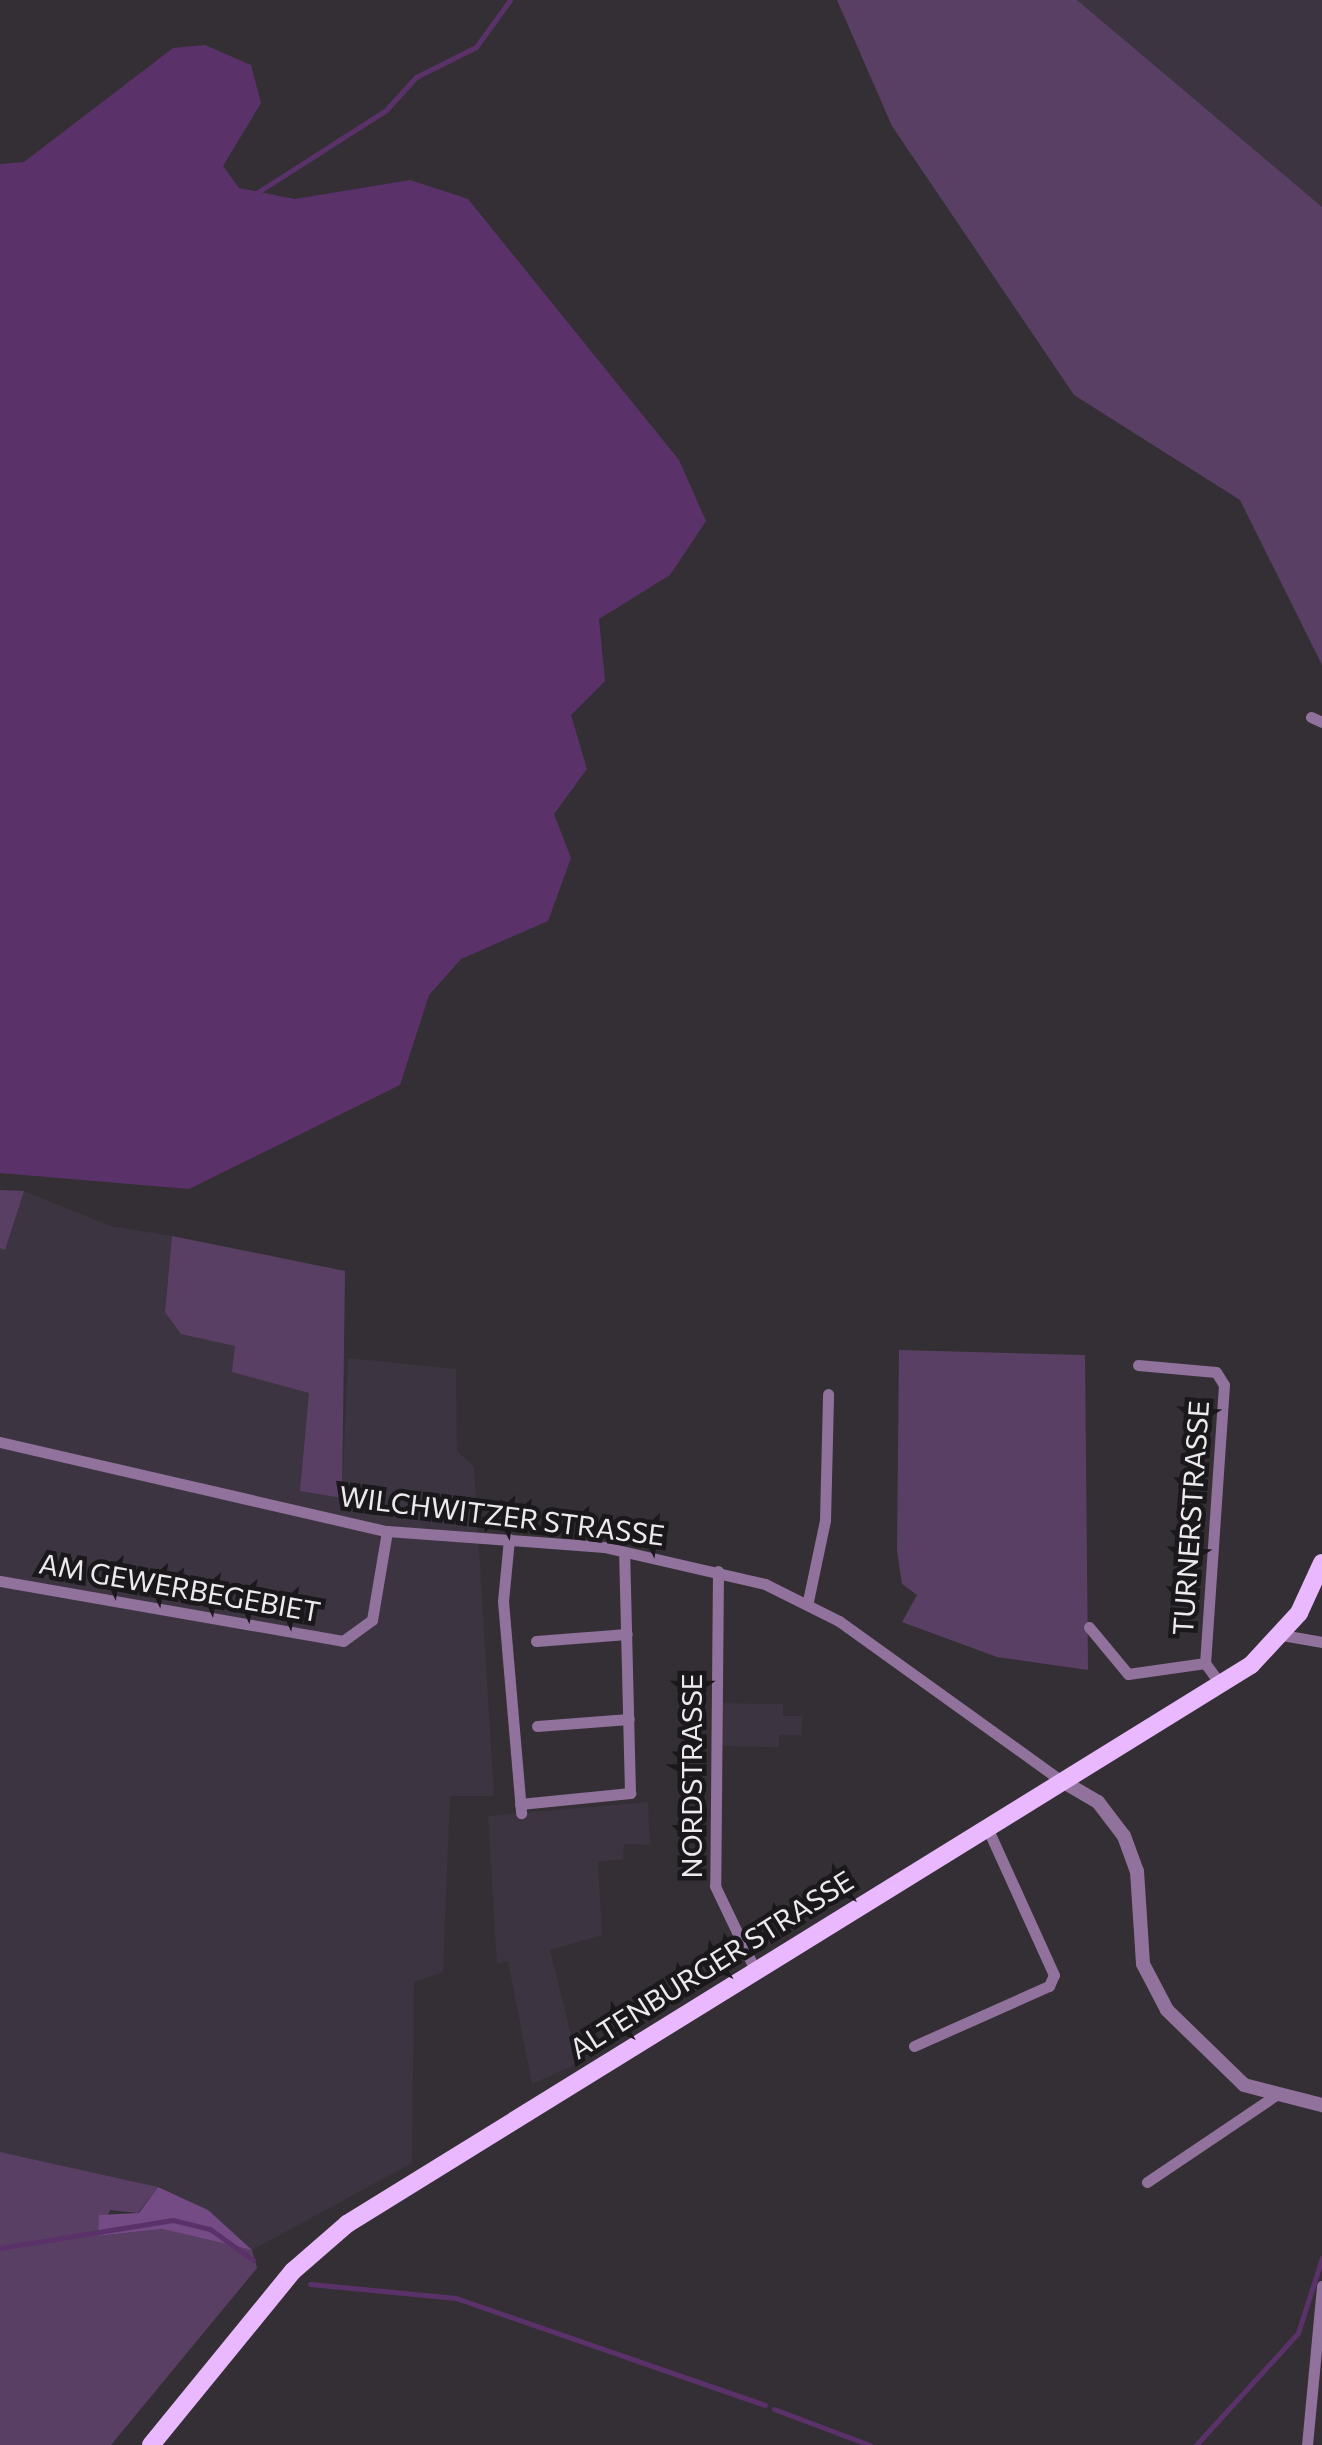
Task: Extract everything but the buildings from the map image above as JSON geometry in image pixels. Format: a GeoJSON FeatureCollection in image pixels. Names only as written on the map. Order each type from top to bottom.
{"type":"FeatureCollection","features":[{"type":"Feature","properties":{"kind":"main road","name":"ALTENBURGER STRASSE"},"geometry":{"type":"LineString","coordinates":[[151,2445],[293,2271],[347,2224],[1220,1684],[1282,1635],[1322,1563]]}},
{"type":"Feature","properties":{"kind":"street","name":"TURNERSTRASSE"},"geometry":{"type":"LineString","coordinates":[[1138,1365],[1222,1377],[1205,1663],[1220,1684]]}},
{"type":"Feature","properties":{"kind":"street"},"geometry":{"type":"LineString","coordinates":[[808,1600],[826,1520],[828,1394]]}},
{"type":"Feature","properties":{"kind":"street","name":"WILCHWITZER STRASSE"},"geometry":{"type":"LineString","coordinates":[[0,1442],[387,1531],[624,1552],[718,1571],[808,1600],[1062,1782]]}},
{"type":"Feature","properties":{"kind":"street","name":"AM GEWERBEGEBIET"},"geometry":{"type":"LineString","coordinates":[[0,1581],[343,1641],[372,1620],[387,1531]]}},
{"type":"Feature","properties":{"kind":"street"},"geometry":{"type":"LineString","coordinates":[[509,1539],[503,1601],[520,1808],[630,1793],[624,1552]]}},
{"type":"Feature","properties":{"kind":"street","name":"NORDSTRASSE"},"geometry":{"type":"LineString","coordinates":[[718,1571],[714,1886],[754,1970]]}},
{"type":"Feature","properties":{"kind":"street","name":"TURNERSTRASSE"},"geometry":{"type":"LineString","coordinates":[[1089,1627],[1128,1674],[1205,1663]]}},
{"type":"Feature","properties":{"kind":"street"},"geometry":{"type":"LineString","coordinates":[[536,1641],[627,1634]]}},
{"type":"Feature","properties":{"kind":"street"},"geometry":{"type":"LineString","coordinates":[[1282,1635],[1322,1642]]}},
{"type":"Feature","properties":{"kind":"street"},"geometry":{"type":"LineString","coordinates":[[538,1726],[629,1718]]}},
{"type":"Feature","properties":{"kind":"street"},"geometry":{"type":"LineString","coordinates":[[1062,1782],[1098,1802],[1124,1836],[1137,1870],[1140,1951],[1167,2010],[1244,2085],[1322,2105]]}},
{"type":"Feature","properties":{"kind":"street"},"geometry":{"type":"LineString","coordinates":[[914,2046],[1049,1986],[1054,1975],[987,1827]]}},
{"type":"Feature","properties":{"kind":"street"},"geometry":{"type":"LineString","coordinates":[[1147,2182],[1276,2095]]}},
{"type":"Feature","properties":{"kind":"street"},"geometry":{"type":"LineString","coordinates":[[1307,2445],[1322,2286]]}},
{"type":"Feature","properties":{"kind":"shaded area"},"geometry":{"type":"Polygon","coordinates":[[[837,0],[1077,0],[1322,207],[1322,665],[1240,500],[1074,395],[892,126],[837,0]]]}},
{"type":"Feature","properties":{"kind":"shaded area"},"geometry":{"type":"Polygon","coordinates":[[[1077,0],[1322,0],[1322,207],[1163,73],[1077,0]]]}},
{"type":"Feature","properties":{"kind":"shaded area"},"geometry":{"type":"Polygon","coordinates":[[[205,45],[251,65],[261,103],[223,166],[239,188],[295,199],[410,180],[468,199],[679,460],[706,521],[670,575],[599,619],[605,681],[571,715],[587,769],[554,814],[571,858],[548,921],[461,959],[429,995],[400,1085],[189,1189],[0,1173],[0,164],[24,162],[173,48],[205,45]]]}},
{"type":"Feature","properties":{"kind":"shaded area"},"geometry":{"type":"Polygon","coordinates":[[[0,1190],[24,1191],[5,1250],[0,1248],[0,1190]]]}},
{"type":"Feature","properties":{"kind":"shaded area"},"geometry":{"type":"Polygon","coordinates":[[[24,1191],[110,1226],[172,1236],[165,1311],[235,1346],[233,1372],[310,1393],[301,1491],[342,1497],[348,1358],[456,1369],[457,1451],[474,1467],[494,1796],[450,1796],[443,1972],[414,1982],[412,2163],[252,2250],[208,2211],[158,2187],[0,2152],[0,1248],[24,1191]]]}},
{"type":"Feature","properties":{"kind":"shaded area"},"geometry":{"type":"Polygon","coordinates":[[[172,1236],[345,1271],[342,1498],[300,1491],[309,1393],[232,1372],[235,1346],[181,1334],[165,1312],[172,1236]]]}},
{"type":"Feature","properties":{"kind":"shaded area"},"geometry":{"type":"Polygon","coordinates":[[[899,1350],[1085,1355],[1088,1670],[997,1657],[902,1622],[917,1595],[902,1584],[897,1551],[899,1350]]]}},
{"type":"Feature","properties":{"kind":"shaded area"},"geometry":{"type":"Polygon","coordinates":[[[716,1703],[783,1704],[783,1716],[802,1716],[801,1735],[779,1735],[779,1747],[716,1746],[716,1703]]]}},
{"type":"Feature","properties":{"kind":"shaded area"},"geometry":{"type":"Polygon","coordinates":[[[648,1802],[650,1845],[624,1844],[623,1859],[598,1862],[602,1935],[550,1950],[578,2064],[532,2084],[508,1961],[497,1963],[488,1816],[648,1802]]]}},
{"type":"Feature","properties":{"kind":"shaded area"},"geometry":{"type":"Polygon","coordinates":[[[0,2152],[158,2187],[138,2213],[110,2210],[98,2236],[162,2229],[252,2250],[257,2268],[111,2445],[0,2445],[0,2152]]]}},
{"type":"Feature","properties":{"kind":"shaded area"},"geometry":{"type":"Polygon","coordinates":[[[158,2187],[208,2210],[252,2250],[162,2229],[98,2236],[99,2215],[139,2213],[158,2187]]]}},
{"type":"Feature","properties":{"kind":"waterway"},"geometry":{"type":"LineString","coordinates":[[258,192],[386,110],[416,77],[476,47],[510,0]]}},
{"type":"Feature","properties":{"kind":"waterway"},"geometry":{"type":"LineString","coordinates":[[0,2248],[173,2220],[210,2229],[253,2260]]}},
{"type":"Feature","properties":{"kind":"waterway"},"geometry":{"type":"LineString","coordinates":[[1196,2445],[1298,2333],[1322,2258]]}},
{"type":"Feature","properties":{"kind":"waterway"},"geometry":{"type":"LineString","coordinates":[[310,2284],[456,2298],[765,2405]]}},
{"type":"Feature","properties":{"kind":"waterway"},"geometry":{"type":"LineString","coordinates":[[774,2409],[870,2445]]}}]}
